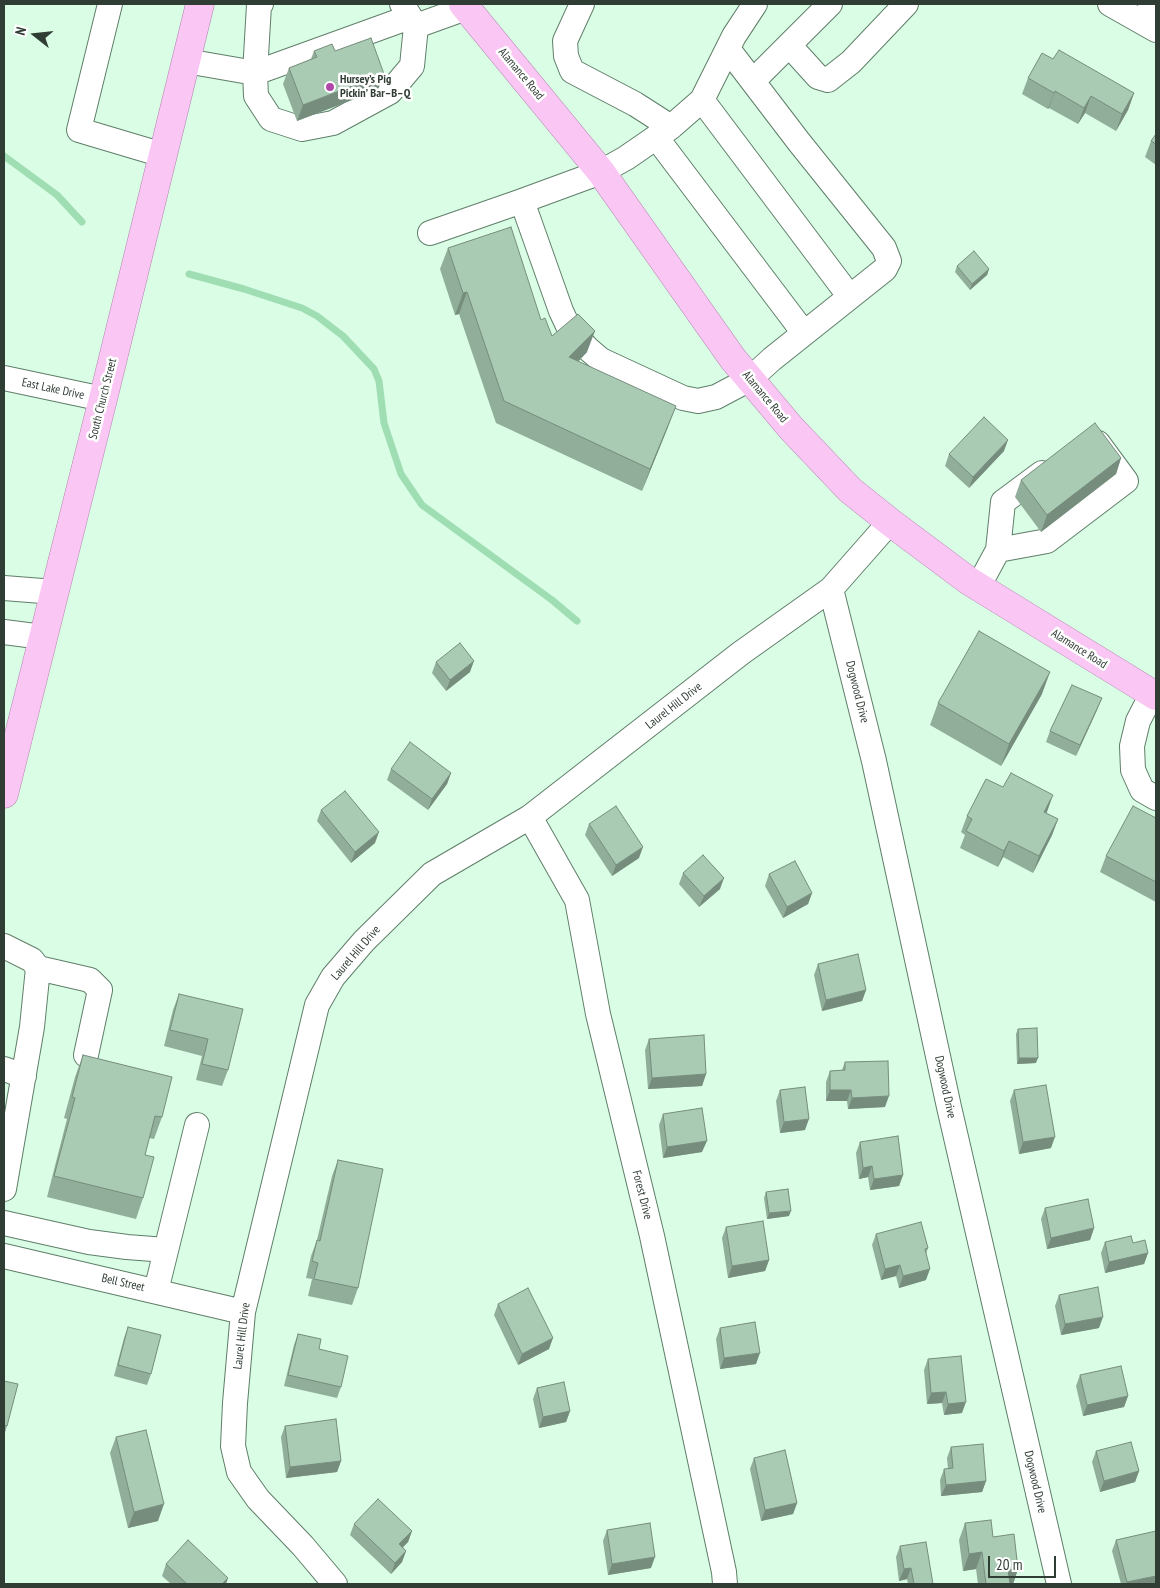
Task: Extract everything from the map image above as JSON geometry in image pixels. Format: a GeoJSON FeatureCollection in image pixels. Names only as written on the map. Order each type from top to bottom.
{"type":"FeatureCollection","features":[{"type":"Feature","properties":{"kind":"main road","name":"South Church Street"},"geometry":{"type":"LineString","coordinates":[[5,780],[55,592],[200,4]]}},
{"type":"Feature","properties":{"kind":"main road","name":"Alamance Road"},"geometry":{"type":"LineString","coordinates":[[465,6],[601,172],[733,359],[791,428],[850,490],[890,522],[978,586],[1154,695]]}},
{"type":"Feature","properties":{"kind":"street"},"geometry":{"type":"LineString","coordinates":[[110,4],[79,130],[163,155]]}},
{"type":"Feature","properties":{"kind":"street"},"geometry":{"type":"LineString","coordinates":[[262,4],[259,5],[255,73],[256,96],[271,119],[302,129],[333,123],[390,92],[412,66],[409,15]]}},
{"type":"Feature","properties":{"kind":"street"},"geometry":{"type":"LineString","coordinates":[[582,4],[565,41],[566,56],[572,71],[641,107],[664,132],[804,333]]}},
{"type":"Feature","properties":{"kind":"street"},"geometry":{"type":"LineString","coordinates":[[430,233],[601,172],[626,158],[664,132],[702,100],[728,49],[755,4]]}},
{"type":"Feature","properties":{"kind":"street"},"geometry":{"type":"LineString","coordinates":[[753,82],[830,4]]}},
{"type":"Feature","properties":{"kind":"street"},"geometry":{"type":"LineString","coordinates":[[789,45],[818,77],[828,80],[851,62],[906,4]]}},
{"type":"Feature","properties":{"kind":"street"},"geometry":{"type":"LineString","coordinates":[[1110,4],[1151,19]]}},
{"type":"Feature","properties":{"kind":"street"},"geometry":{"type":"LineString","coordinates":[[186,61],[255,73],[409,15],[465,6]]}},
{"type":"Feature","properties":{"kind":"street"},"geometry":{"type":"LineString","coordinates":[[522,201],[561,311],[570,328],[587,348],[601,360],[683,398],[698,401],[716,396],[750,379],[804,333],[885,269],[889,261],[884,248],[728,49]]}},
{"type":"Feature","properties":{"kind":"street"},"geometry":{"type":"LineString","coordinates":[[702,100],[850,297]]}},
{"type":"Feature","properties":{"kind":"street","name":"East Lake Drive"},"geometry":{"type":"LineString","coordinates":[[4,378],[103,399]]}},
{"type":"Feature","properties":{"kind":"street"},"geometry":{"type":"LineString","coordinates":[[978,586],[998,550],[1003,502],[1093,436],[1126,481],[1047,541],[998,550]]}},
{"type":"Feature","properties":{"kind":"street","name":"Laurel Hill Drive"},"geometry":{"type":"LineString","coordinates":[[335,1584],[303,1546],[258,1499],[239,1472],[234,1446],[235,1403],[243,1312],[317,1005],[333,977],[364,941],[432,874],[530,817],[741,653],[831,590],[890,522]]}},
{"type":"Feature","properties":{"kind":"street"},"geometry":{"type":"LineString","coordinates":[[4,588],[55,592]]}},
{"type":"Feature","properties":{"kind":"street","name":"Dogwood Drive"},"geometry":{"type":"LineString","coordinates":[[831,590],[874,761],[949,1107],[1059,1584]]}},
{"type":"Feature","properties":{"kind":"street"},"geometry":{"type":"LineString","coordinates":[[4,632],[43,637]]}},
{"type":"Feature","properties":{"kind":"street"},"geometry":{"type":"LineString","coordinates":[[1154,695],[1138,720],[1132,754],[1133,770],[1142,790],[1156,798]]}},
{"type":"Feature","properties":{"kind":"street","name":"Forest Drive"},"geometry":{"type":"LineString","coordinates":[[530,817],[577,900],[598,1014],[652,1236],[725,1584]]}},
{"type":"Feature","properties":{"kind":"street"},"geometry":{"type":"LineString","coordinates":[[4,946],[32,960],[38,968],[90,980],[100,990],[86,1055]]}},
{"type":"Feature","properties":{"kind":"street"},"geometry":{"type":"LineString","coordinates":[[4,1189],[14,1073],[32,1027],[38,968]]}},
{"type":"Feature","properties":{"kind":"street"},"geometry":{"type":"LineString","coordinates":[[156,1291],[197,1125]]}},
{"type":"Feature","properties":{"kind":"street"},"geometry":{"type":"LineString","coordinates":[[4,1223],[89,1242],[127,1248],[166,1250]]}},
{"type":"Feature","properties":{"kind":"street","name":"Bell Street"},"geometry":{"type":"LineString","coordinates":[[4,1256],[243,1312]]}},
{"type":"Feature","properties":{"kind":"building"},"geometry":{"type":"Polygon","coordinates":[[[371,38],[384,74],[303,105],[289,68],[317,57],[314,51],[332,44],[335,51],[371,38]]]}},
{"type":"Feature","properties":{"kind":"building"},"geometry":{"type":"Polygon","coordinates":[[[1059,50],[1134,93],[1122,114],[1091,96],[1084,108],[1028,78],[1042,53],[1053,59],[1059,50]]]}},
{"type":"Feature","properties":{"kind":"building"},"geometry":{"type":"Polygon","coordinates":[[[1156,134],[1156,144],[1151,141],[1156,134]]]}},
{"type":"Feature","properties":{"kind":"building"},"geometry":{"type":"Polygon","coordinates":[[[511,227],[541,320],[545,318],[552,336],[578,314],[595,331],[569,357],[676,406],[650,469],[504,401],[467,292],[463,293],[448,248],[511,227]]]}},
{"type":"Feature","properties":{"kind":"building"},"geometry":{"type":"Polygon","coordinates":[[[974,251],[989,269],[972,284],[957,266],[974,251]]]}},
{"type":"Feature","properties":{"kind":"building"},"geometry":{"type":"Polygon","coordinates":[[[984,417],[1008,440],[973,477],[949,454],[984,417]]]}},
{"type":"Feature","properties":{"kind":"building"},"geometry":{"type":"Polygon","coordinates":[[[1095,423],[1121,458],[1047,515],[1021,480],[1095,423]]]}},
{"type":"Feature","properties":{"kind":"building"},"geometry":{"type":"Polygon","coordinates":[[[979,631],[1050,672],[1009,744],[938,703],[979,631]]]}},
{"type":"Feature","properties":{"kind":"building"},"geometry":{"type":"Polygon","coordinates":[[[460,643],[474,661],[450,680],[436,662],[460,643]]]}},
{"type":"Feature","properties":{"kind":"building"},"geometry":{"type":"Polygon","coordinates":[[[1072,685],[1102,698],[1080,745],[1050,731],[1072,685]]]}},
{"type":"Feature","properties":{"kind":"building"},"geometry":{"type":"Polygon","coordinates":[[[410,742],[451,773],[432,799],[391,769],[410,742]]]}},
{"type":"Feature","properties":{"kind":"building"},"geometry":{"type":"Polygon","coordinates":[[[1011,773],[1053,795],[1044,812],[1058,819],[1039,856],[1009,841],[1004,851],[966,831],[972,819],[967,816],[986,779],[1003,787],[1011,773]]]}},
{"type":"Feature","properties":{"kind":"building"},"geometry":{"type":"Polygon","coordinates":[[[345,791],[379,832],[355,852],[321,810],[345,791]]]}},
{"type":"Feature","properties":{"kind":"building"},"geometry":{"type":"Polygon","coordinates":[[[616,806],[643,847],[616,865],[589,824],[616,806]]]}},
{"type":"Feature","properties":{"kind":"building"},"geometry":{"type":"Polygon","coordinates":[[[1133,806],[1156,818],[1156,882],[1106,856],[1133,806]]]}},
{"type":"Feature","properties":{"kind":"building"},"geometry":{"type":"Polygon","coordinates":[[[703,855],[724,878],[704,896],[683,873],[703,855]]]}},
{"type":"Feature","properties":{"kind":"building"},"geometry":{"type":"Polygon","coordinates":[[[795,861],[812,893],[787,907],[769,874],[795,861]]]}},
{"type":"Feature","properties":{"kind":"building"},"geometry":{"type":"Polygon","coordinates":[[[858,954],[866,990],[826,1000],[818,964],[858,954]]]}},
{"type":"Feature","properties":{"kind":"building"},"geometry":{"type":"Polygon","coordinates":[[[179,994],[243,1009],[228,1070],[202,1064],[208,1039],[170,1030],[179,994]]]}},
{"type":"Feature","properties":{"kind":"building"},"geometry":{"type":"Polygon","coordinates":[[[1037,1028],[1038,1058],[1019,1058],[1018,1029],[1037,1028]]]}},
{"type":"Feature","properties":{"kind":"building"},"geometry":{"type":"Polygon","coordinates":[[[704,1035],[706,1074],[652,1078],[649,1039],[704,1035]]]}},
{"type":"Feature","properties":{"kind":"building"},"geometry":{"type":"Polygon","coordinates":[[[83,1055],[172,1077],[162,1117],[155,1116],[145,1155],[154,1157],[143,1198],[54,1176],[75,1098],[72,1097],[83,1055]]]}},
{"type":"Feature","properties":{"kind":"building"},"geometry":{"type":"Polygon","coordinates":[[[888,1061],[889,1096],[852,1098],[851,1090],[830,1090],[830,1071],[845,1070],[845,1062],[888,1061]]]}},
{"type":"Feature","properties":{"kind":"building"},"geometry":{"type":"Polygon","coordinates":[[[1046,1085],[1055,1137],[1023,1142],[1014,1090],[1046,1085]]]}},
{"type":"Feature","properties":{"kind":"building"},"geometry":{"type":"Polygon","coordinates":[[[805,1087],[809,1119],[784,1122],[780,1090],[805,1087]]]}},
{"type":"Feature","properties":{"kind":"building"},"geometry":{"type":"Polygon","coordinates":[[[702,1108],[707,1141],[667,1147],[663,1114],[702,1108]]]}},
{"type":"Feature","properties":{"kind":"building"},"geometry":{"type":"Polygon","coordinates":[[[898,1136],[903,1175],[874,1179],[872,1166],[863,1168],[860,1142],[898,1136]]]}},
{"type":"Feature","properties":{"kind":"building"},"geometry":{"type":"Polygon","coordinates":[[[338,1160],[383,1169],[358,1288],[314,1279],[318,1263],[312,1261],[317,1240],[320,1241],[338,1160]]]}},
{"type":"Feature","properties":{"kind":"building"},"geometry":{"type":"Polygon","coordinates":[[[788,1189],[791,1211],[769,1213],[766,1192],[788,1189]]]}},
{"type":"Feature","properties":{"kind":"building"},"geometry":{"type":"Polygon","coordinates":[[[1088,1199],[1094,1228],[1051,1238],[1045,1208],[1088,1199]]]}},
{"type":"Feature","properties":{"kind":"building"},"geometry":{"type":"Polygon","coordinates":[[[763,1221],[769,1260],[732,1266],[726,1227],[763,1221]]]}},
{"type":"Feature","properties":{"kind":"building"},"geometry":{"type":"Polygon","coordinates":[[[921,1222],[928,1248],[925,1249],[930,1269],[903,1276],[900,1265],[885,1269],[876,1234],[921,1222]]]}},
{"type":"Feature","properties":{"kind":"building"},"geometry":{"type":"Polygon","coordinates":[[[1131,1236],[1133,1243],[1145,1240],[1148,1253],[1109,1262],[1105,1242],[1131,1236]]]}},
{"type":"Feature","properties":{"kind":"building"},"geometry":{"type":"Polygon","coordinates":[[[1098,1287],[1103,1317],[1065,1324],[1059,1295],[1098,1287]]]}},
{"type":"Feature","properties":{"kind":"building"},"geometry":{"type":"Polygon","coordinates":[[[528,1288],[553,1338],[522,1354],[498,1304],[528,1288]]]}},
{"type":"Feature","properties":{"kind":"building"},"geometry":{"type":"Polygon","coordinates":[[[755,1322],[760,1353],[724,1358],[720,1328],[755,1322]]]}},
{"type":"Feature","properties":{"kind":"building"},"geometry":{"type":"Polygon","coordinates":[[[128,1327],[161,1335],[151,1374],[118,1365],[128,1327]]]}},
{"type":"Feature","properties":{"kind":"building"},"geometry":{"type":"Polygon","coordinates":[[[298,1334],[321,1339],[319,1349],[348,1356],[341,1387],[288,1375],[298,1334]]]}},
{"type":"Feature","properties":{"kind":"building"},"geometry":{"type":"Polygon","coordinates":[[[961,1356],[966,1402],[948,1404],[946,1392],[931,1393],[928,1359],[961,1356]]]}},
{"type":"Feature","properties":{"kind":"building"},"geometry":{"type":"Polygon","coordinates":[[[1121,1366],[1128,1396],[1087,1405],[1080,1375],[1121,1366]]]}},
{"type":"Feature","properties":{"kind":"building"},"geometry":{"type":"Polygon","coordinates":[[[4,1381],[18,1384],[7,1426],[4,1425],[4,1381]]]}},
{"type":"Feature","properties":{"kind":"building"},"geometry":{"type":"Polygon","coordinates":[[[564,1382],[570,1411],[543,1417],[537,1388],[564,1382]]]}},
{"type":"Feature","properties":{"kind":"building"},"geometry":{"type":"Polygon","coordinates":[[[336,1419],[341,1461],[290,1467],[285,1426],[336,1419]]]}},
{"type":"Feature","properties":{"kind":"building"},"geometry":{"type":"Polygon","coordinates":[[[146,1430],[164,1504],[134,1512],[116,1437],[146,1430]]]}},
{"type":"Feature","properties":{"kind":"building"},"geometry":{"type":"Polygon","coordinates":[[[1131,1442],[1139,1471],[1104,1481],[1096,1451],[1131,1442]]]}},
{"type":"Feature","properties":{"kind":"building"},"geometry":{"type":"Polygon","coordinates":[[[983,1444],[986,1481],[946,1485],[944,1469],[953,1468],[951,1447],[983,1444]]]}},
{"type":"Feature","properties":{"kind":"building"},"geometry":{"type":"Polygon","coordinates":[[[785,1450],[797,1503],[765,1510],[754,1458],[785,1450]]]}},
{"type":"Feature","properties":{"kind":"building"},"geometry":{"type":"Polygon","coordinates":[[[378,1499],[412,1531],[399,1544],[406,1551],[395,1563],[354,1524],[378,1499]]]}},
{"type":"Feature","properties":{"kind":"building"},"geometry":{"type":"Polygon","coordinates":[[[991,1520],[993,1537],[1014,1534],[1018,1569],[1008,1570],[1010,1584],[986,1584],[982,1552],[969,1554],[965,1523],[991,1520]]]}},
{"type":"Feature","properties":{"kind":"building"},"geometry":{"type":"Polygon","coordinates":[[[650,1523],[655,1557],[612,1564],[607,1530],[650,1523]]]}},
{"type":"Feature","properties":{"kind":"building"},"geometry":{"type":"Polygon","coordinates":[[[1156,1531],[1156,1576],[1127,1582],[1116,1540],[1156,1531]]]}},
{"type":"Feature","properties":{"kind":"building"},"geometry":{"type":"Polygon","coordinates":[[[188,1540],[228,1578],[222,1584],[187,1584],[166,1564],[188,1540]]]}},
{"type":"Feature","properties":{"kind":"building"},"geometry":{"type":"Polygon","coordinates":[[[926,1542],[933,1584],[914,1584],[911,1568],[904,1569],[900,1546],[926,1542]]]}},
{"type":"Feature","properties":{"kind":"waterway"},"geometry":{"type":"LineString","coordinates":[[4,156],[57,195],[82,222]]}},
{"type":"Feature","properties":{"kind":"waterway"},"geometry":{"type":"LineString","coordinates":[[189,274],[302,308],[317,316],[343,336],[374,369],[379,381],[384,423],[401,474],[422,505],[552,600],[577,621]]}},
{"type":"Feature","properties":{"kind":"place","name":"Hursey’s Pig Pickin’ Bar–B–Q"},"geometry":{"type":"Point","coordinates":[330,87]}}]}
